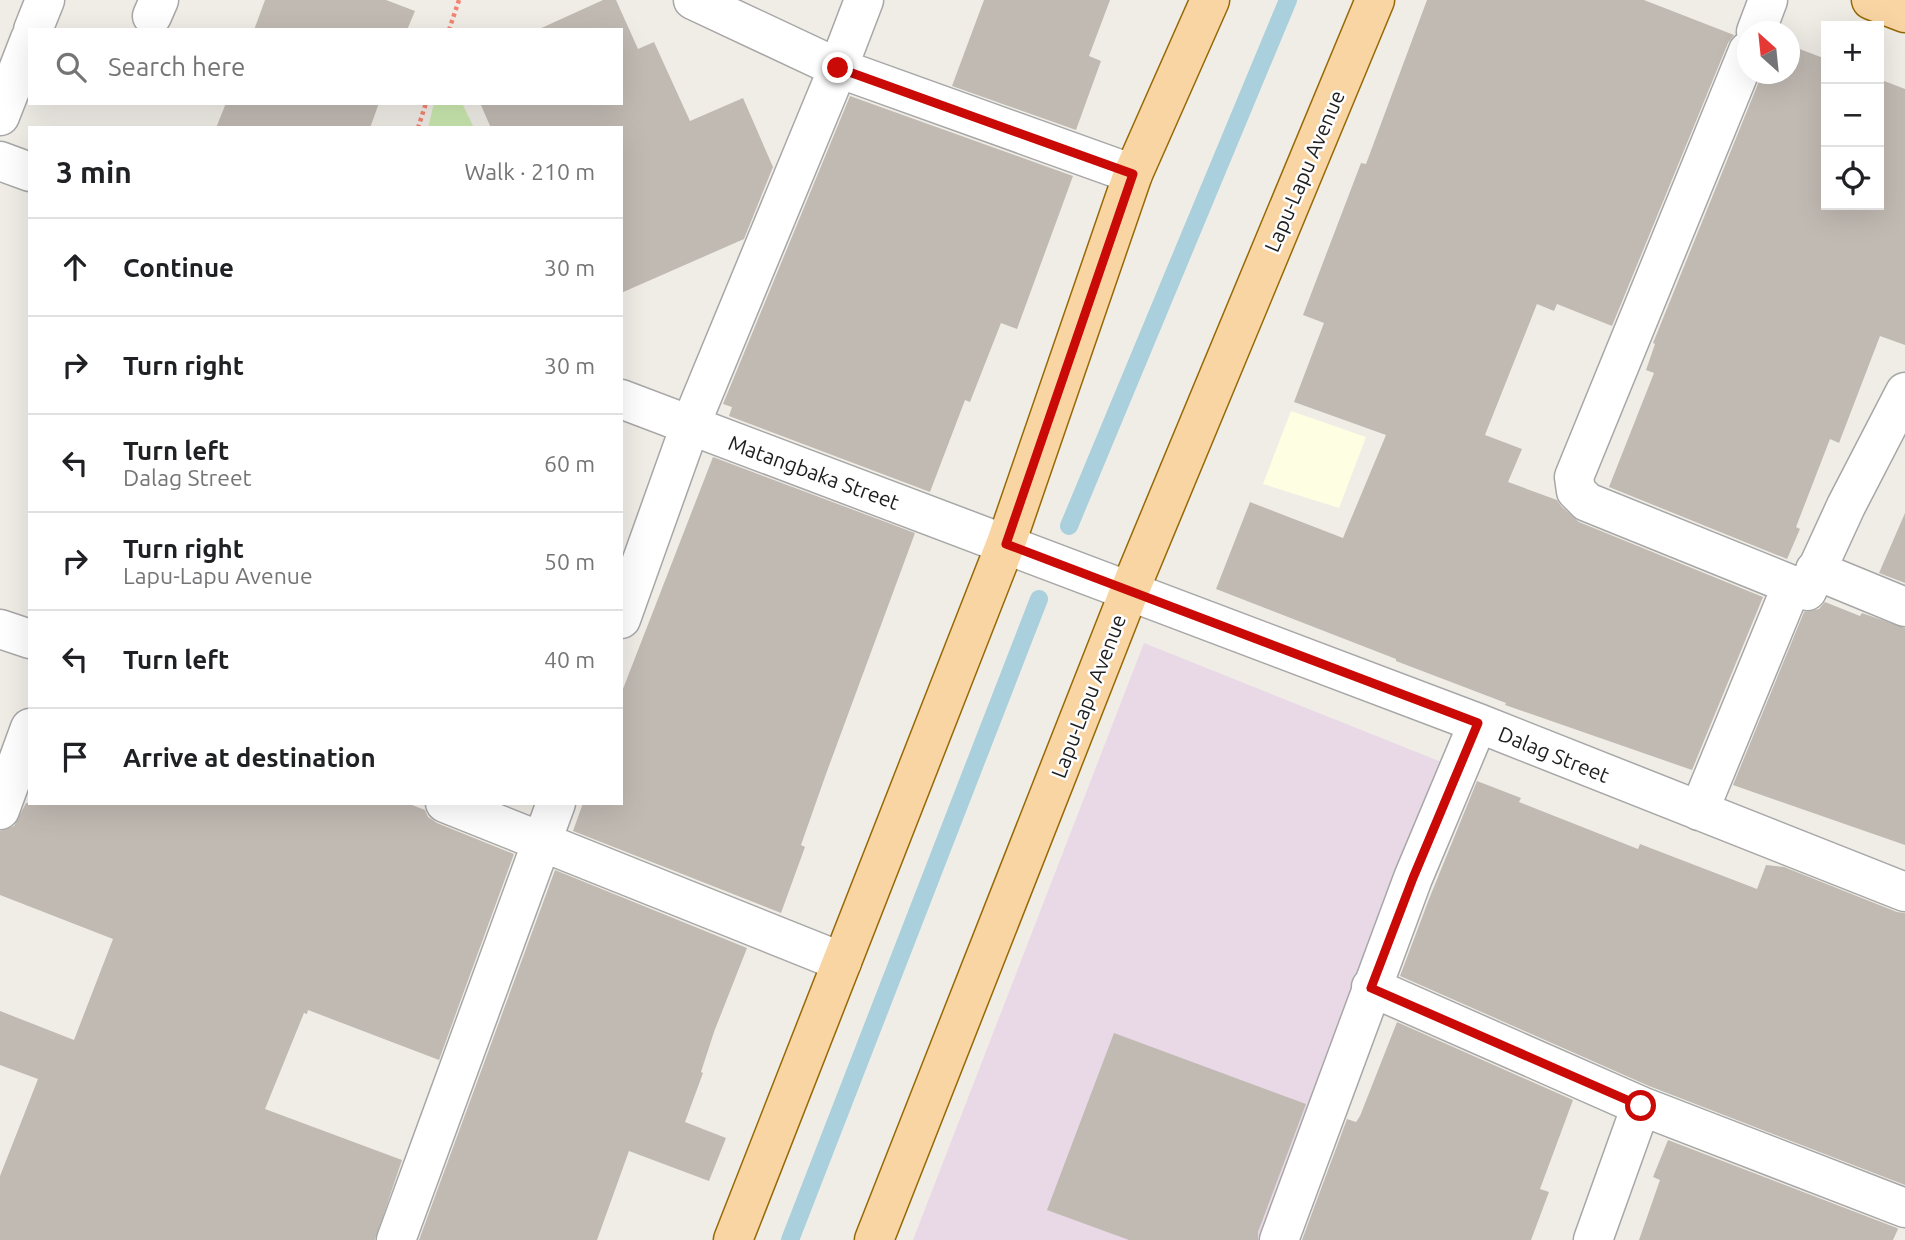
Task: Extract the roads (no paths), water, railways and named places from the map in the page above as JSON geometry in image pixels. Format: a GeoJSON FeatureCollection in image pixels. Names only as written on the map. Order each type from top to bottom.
{"type":"FeatureCollection","features":[{"type":"Feature","properties":{"kind":"main road"},"geometry":{"type":"LineString","coordinates":[[733,1240],[1006,544],[1133,174],[1210,0]]}},
{"type":"Feature","properties":{"kind":"main road","name":"Lapu-Lapu Avenue"},"geometry":{"type":"LineString","coordinates":[[874,1240],[1129,592],[1375,0]]}},
{"type":"Feature","properties":{"kind":"main road"},"geometry":{"type":"LineString","coordinates":[[1871,0],[1905,13]]}},
{"type":"Feature","properties":{"kind":"street"},"geometry":{"type":"LineString","coordinates":[[34,28],[45,0]]}},
{"type":"Feature","properties":{"kind":"street"},"geometry":{"type":"LineString","coordinates":[[693,0],[838,68],[1133,174]]}},
{"type":"Feature","properties":{"kind":"street"},"geometry":{"type":"LineString","coordinates":[[623,613],[690,426],[864,0]]}},
{"type":"Feature","properties":{"kind":"street"},"geometry":{"type":"LineString","coordinates":[[1760,21],[1768,0]]}},
{"type":"Feature","properties":{"kind":"street"},"geometry":{"type":"LineString","coordinates":[[0,116],[28,44]]}},
{"type":"Feature","properties":{"kind":"street"},"geometry":{"type":"LineString","coordinates":[[1737,78],[1574,477],[1576,491],[1587,502],[1804,577],[1905,607]]}},
{"type":"Feature","properties":{"kind":"street"},"geometry":{"type":"LineString","coordinates":[[0,161],[28,171]]}},
{"type":"Feature","properties":{"kind":"street"},"geometry":{"type":"LineString","coordinates":[[1699,811],[1804,577],[1905,391]]}},
{"type":"Feature","properties":{"kind":"street","name":"Matangbaka Street"},"geometry":{"type":"LineString","coordinates":[[623,400],[1006,544]]}},
{"type":"Feature","properties":{"kind":"street","name":"Dalag Street"},"geometry":{"type":"LineString","coordinates":[[1006,544],[1478,723],[1905,892]]}},
{"type":"Feature","properties":{"kind":"street"},"geometry":{"type":"LineString","coordinates":[[0,629],[28,638]]}},
{"type":"Feature","properties":{"kind":"street"},"geometry":{"type":"LineString","coordinates":[[1279,1240],[1413,878],[1478,723]]}},
{"type":"Feature","properties":{"kind":"street"},"geometry":{"type":"LineString","coordinates":[[0,810],[28,733]]}},
{"type":"Feature","properties":{"kind":"street"},"geometry":{"type":"LineString","coordinates":[[450,805],[842,962]]}},
{"type":"Feature","properties":{"kind":"street"},"geometry":{"type":"LineString","coordinates":[[396,1240],[554,805]]}},
{"type":"Feature","properties":{"kind":"street"},"geometry":{"type":"LineString","coordinates":[[1371,988],[1641,1106],[1905,1209]]}},
{"type":"Feature","properties":{"kind":"street"},"geometry":{"type":"LineString","coordinates":[[1593,1240],[1641,1106]]}},
{"type":"Feature","properties":{"kind":"waterway"},"geometry":{"type":"LineString","coordinates":[[1069,526],[1288,0]]}},
{"type":"Feature","properties":{"kind":"waterway"},"geometry":{"type":"LineString","coordinates":[[790,1240],[1039,599]]}}]}
